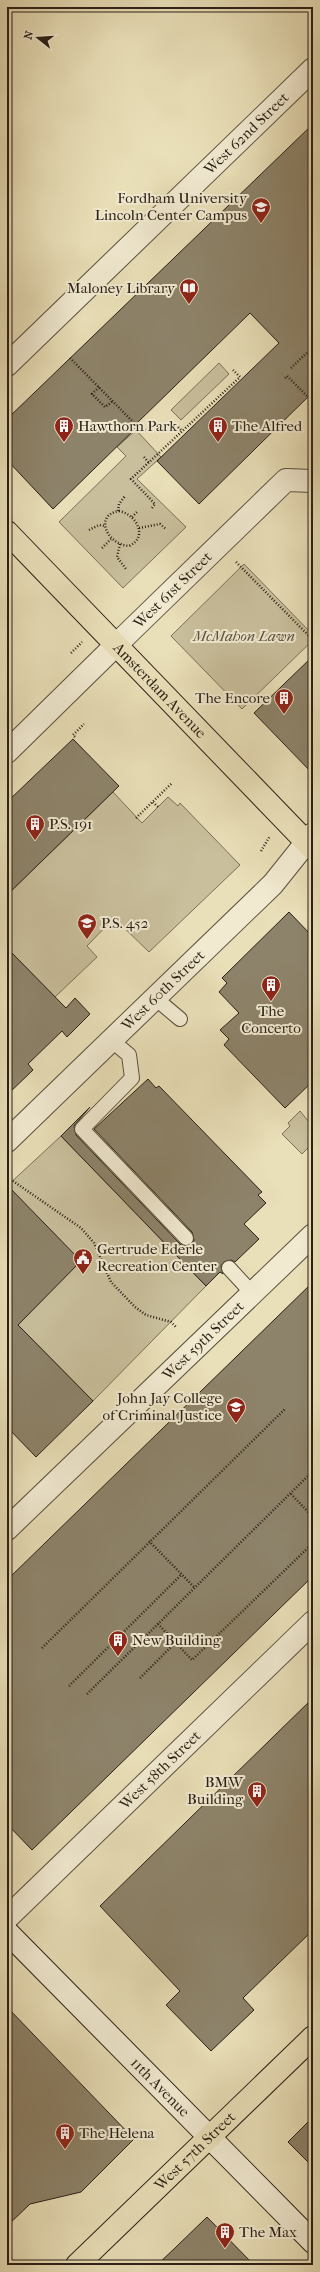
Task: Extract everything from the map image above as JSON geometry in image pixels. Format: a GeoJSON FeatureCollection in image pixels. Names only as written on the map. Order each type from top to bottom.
{"type":"FeatureCollection","features":[{"type":"Feature","properties":{"kind":"main road","name":"Amsterdam Avenue"},"geometry":{"type":"LineString","coordinates":[[7,532],[116,645],[311,842]]}},
{"type":"Feature","properties":{"kind":"main road","name":"West 57th Street"},"geometry":{"type":"LineString","coordinates":[[77,2265],[208,2137],[313,2038]]}},
{"type":"Feature","properties":{"kind":"street","name":"West 62nd Street"},"geometry":{"type":"LineString","coordinates":[[7,365],[313,69]]}},
{"type":"Feature","properties":{"kind":"street","name":"West 61st Street"},"geometry":{"type":"LineString","coordinates":[[7,752],[286,480],[313,481]]}},
{"type":"Feature","properties":{"kind":"street","name":"West 60th Street"},"geometry":{"type":"LineString","coordinates":[[7,1141],[273,884],[311,842]]}},
{"type":"Feature","properties":{"kind":"street","name":"West 59th Street"},"geometry":{"type":"LineString","coordinates":[[7,1529],[313,1235]]}},
{"type":"Feature","properties":{"kind":"street","name":"West 58th Street"},"geometry":{"type":"LineString","coordinates":[[7,1918],[313,1622]]}},
{"type":"Feature","properties":{"kind":"street","name":"11th Avenue"},"geometry":{"type":"LineString","coordinates":[[7,1932],[313,2242]]}},
{"type":"Feature","properties":{"kind":"lane"},"geometry":{"type":"LineString","coordinates":[[154,998],[180,1019]]}},
{"type":"Feature","properties":{"kind":"lane"},"geometry":{"type":"LineString","coordinates":[[111,1040],[129,1055],[132,1078],[82,1128],[186,1238]]}},
{"type":"Feature","properties":{"kind":"lane"},"geometry":{"type":"LineString","coordinates":[[229,1268],[252,1293]]}},
{"type":"Feature","properties":{"kind":"path"},"geometry":{"type":"LineString","coordinates":[[291,368],[313,347]]}},
{"type":"Feature","properties":{"kind":"path"},"geometry":{"type":"LineString","coordinates":[[70,358],[139,428],[149,431]]}},
{"type":"Feature","properties":{"kind":"path"},"geometry":{"type":"LineString","coordinates":[[152,508],[155,504],[131,479],[182,432],[189,428],[240,377],[233,370]]}},
{"type":"Feature","properties":{"kind":"path"},"geometry":{"type":"LineString","coordinates":[[285,378],[287,376],[313,402]]}},
{"type":"Feature","properties":{"kind":"path"},"geometry":{"type":"LineString","coordinates":[[99,387],[92,394],[105,407],[113,400]]}},
{"type":"Feature","properties":{"kind":"path"},"geometry":{"type":"LineString","coordinates":[[176,425],[182,432]]}},
{"type":"Feature","properties":{"kind":"path"},"geometry":{"type":"LineString","coordinates":[[144,457],[149,463]]}},
{"type":"Feature","properties":{"kind":"path"},"geometry":{"type":"LineString","coordinates":[[118,511],[119,504],[125,496]]}},
{"type":"Feature","properties":{"kind":"path"},"geometry":{"type":"LineString","coordinates":[[118,511],[132,517],[139,528],[139,536],[135,543],[129,546],[120,544],[111,539],[105,526],[109,515],[118,511]]}},
{"type":"Feature","properties":{"kind":"path"},"geometry":{"type":"LineString","coordinates":[[132,517],[137,512]]}},
{"type":"Feature","properties":{"kind":"path"},"geometry":{"type":"LineString","coordinates":[[139,528],[160,524],[166,529]]}},
{"type":"Feature","properties":{"kind":"path"},"geometry":{"type":"LineString","coordinates":[[89,530],[99,525],[105,526]]}},
{"type":"Feature","properties":{"kind":"path"},"geometry":{"type":"LineString","coordinates":[[102,548],[111,539]]}},
{"type":"Feature","properties":{"kind":"path"},"geometry":{"type":"LineString","coordinates":[[120,544],[117,556],[126,569]]}},
{"type":"Feature","properties":{"kind":"path"},"geometry":{"type":"LineString","coordinates":[[236,562],[313,640]]}},
{"type":"Feature","properties":{"kind":"path"},"geometry":{"type":"LineString","coordinates":[[70,653],[84,640]]}},
{"type":"Feature","properties":{"kind":"path"},"geometry":{"type":"LineString","coordinates":[[75,737],[73,735],[84,724]]}},
{"type":"Feature","properties":{"kind":"path"},"geometry":{"type":"LineString","coordinates":[[136,818],[172,783]]}},
{"type":"Feature","properties":{"kind":"path"},"geometry":{"type":"LineString","coordinates":[[153,802],[158,807]]}},
{"type":"Feature","properties":{"kind":"path"},"geometry":{"type":"LineString","coordinates":[[261,852],[273,832]]}},
{"type":"Feature","properties":{"kind":"path"},"geometry":{"type":"LineString","coordinates":[[7,1174],[13,1181],[81,1228],[94,1243],[111,1282],[135,1307],[146,1315],[171,1322],[176,1327]]}},
{"type":"Feature","properties":{"kind":"path"},"geometry":{"type":"LineString","coordinates":[[42,1648],[149,1541],[285,1409]]}},
{"type":"Feature","properties":{"kind":"path"},"geometry":{"type":"LineString","coordinates":[[87,1694],[313,1472]]}},
{"type":"Feature","properties":{"kind":"path"},"geometry":{"type":"LineString","coordinates":[[290,1494],[313,1517]]}},
{"type":"Feature","properties":{"kind":"path"},"geometry":{"type":"LineString","coordinates":[[149,1541],[195,1588]]}},
{"type":"Feature","properties":{"kind":"path"},"geometry":{"type":"LineString","coordinates":[[158,1624],[192,1660],[313,1543]]}},
{"type":"Feature","properties":{"kind":"path"},"geometry":{"type":"LineString","coordinates":[[69,1686],[182,1574]]}},
{"type":"Feature","properties":{"kind":"path"},"geometry":{"type":"LineString","coordinates":[[140,1678],[176,1643]]}},
{"type":"Feature","properties":{"kind":"green space"},"geometry":{"type":"Polygon","coordinates":[[[219,363],[229,374],[181,420],[171,410],[219,363]]]}},
{"type":"Feature","properties":{"kind":"green space"},"geometry":{"type":"Polygon","coordinates":[[[136,430],[161,457],[137,479],[186,527],[123,588],[59,522],[126,456],[117,447],[136,430]]]}},
{"type":"Feature","properties":{"kind":"green space","name":"McMahon Lawn"},"geometry":{"type":"Polygon","coordinates":[[[244,564],[313,635],[313,640],[242,709],[171,636],[244,564]]]}},
{"type":"Feature","properties":{"kind":"green space"},"geometry":{"type":"Polygon","coordinates":[[[113,792],[142,823],[168,797],[178,806],[180,803],[240,865],[149,952],[114,918],[87,946],[97,957],[55,997],[7,948],[7,895],[113,792]]]}},
{"type":"Feature","properties":{"kind":"green space"},"geometry":{"type":"Polygon","coordinates":[[[300,1111],[313,1127],[313,1150],[309,1147],[302,1154],[282,1134],[290,1126],[288,1123],[300,1111]]]}},
{"type":"Feature","properties":{"kind":"green space"},"geometry":{"type":"Polygon","coordinates":[[[61,1136],[206,1286],[93,1401],[18,1325],[7,1186],[61,1136]]]}},
{"type":"Feature","properties":{"kind":"building","name":"Fordham University Lincoln Center Campus"},"geometry":{"type":"Polygon","coordinates":[[[313,124],[313,392],[199,504],[157,461],[279,343],[250,313],[136,424],[138,426],[53,509],[7,460],[7,419],[313,124]]]}},
{"type":"Feature","properties":{"kind":"building","name":"The Encore"},"geometry":{"type":"Polygon","coordinates":[[[313,656],[313,774],[254,713],[313,656]]]}},
{"type":"Feature","properties":{"kind":"building","name":"P.S. 191"},"geometry":{"type":"Polygon","coordinates":[[[73,739],[119,786],[7,895],[7,802],[73,739]]]}},
{"type":"Feature","properties":{"kind":"building","name":"The Concerto"},"geometry":{"type":"Polygon","coordinates":[[[289,912],[313,937],[313,1081],[285,1108],[224,1045],[229,1039],[220,1030],[239,1013],[219,992],[227,983],[222,978],[289,912]]]}},
{"type":"Feature","properties":{"kind":"building"},"geometry":{"type":"Polygon","coordinates":[[[7,948],[66,1008],[75,998],[90,1014],[67,1037],[62,1031],[28,1064],[33,1070],[7,1095],[7,948]]]}},
{"type":"Feature","properties":{"kind":"building"},"geometry":{"type":"Polygon","coordinates":[[[148,1079],[156,1088],[159,1086],[262,1192],[258,1195],[266,1203],[244,1224],[259,1239],[235,1262],[231,1260],[224,1262],[221,1266],[223,1274],[220,1272],[206,1286],[61,1136],[90,1107],[74,1126],[76,1135],[180,1244],[184,1246],[192,1244],[194,1240],[192,1232],[94,1129],[148,1079]]]}},
{"type":"Feature","properties":{"kind":"building"},"geometry":{"type":"Polygon","coordinates":[[[7,1185],[81,1261],[18,1325],[93,1401],[36,1457],[7,1427],[7,1185]]]}},
{"type":"Feature","properties":{"kind":"building","name":"John Jay College of Criminal Justice"},"geometry":{"type":"Polygon","coordinates":[[[313,1282],[313,1576],[32,1850],[7,1824],[7,1580],[313,1282]]]}},
{"type":"Feature","properties":{"kind":"building","name":"BMW Building"},"geometry":{"type":"Polygon","coordinates":[[[313,1698],[313,1930],[243,1998],[254,2010],[211,2051],[166,2005],[180,1991],[100,1906],[313,1698]]]}},
{"type":"Feature","properties":{"kind":"building","name":"The Helena"},"geometry":{"type":"Polygon","coordinates":[[[7,2007],[134,2139],[81,2192],[30,2204],[7,2226],[7,2007]]]}},
{"type":"Feature","properties":{"kind":"building"},"geometry":{"type":"Polygon","coordinates":[[[313,2117],[313,2167],[288,2142],[313,2117]]]}},
{"type":"Feature","properties":{"kind":"building"},"geometry":{"type":"Polygon","coordinates":[[[207,2217],[254,2265],[157,2265],[176,2247],[207,2217]]]}},
{"type":"Feature","properties":{"kind":"place","name":"Fordham University Lincoln Center Campus"},"geometry":{"type":"Point","coordinates":[261,224]}},
{"type":"Feature","properties":{"kind":"place","name":"Maloney Library"},"geometry":{"type":"Point","coordinates":[189,305]}},
{"type":"Feature","properties":{"kind":"place","name":"Hawthorn Park"},"geometry":{"type":"Point","coordinates":[64,443]}},
{"type":"Feature","properties":{"kind":"place","name":"The Alfred"},"geometry":{"type":"Point","coordinates":[218,443]}},
{"type":"Feature","properties":{"kind":"place","name":"The Encore"},"geometry":{"type":"Point","coordinates":[284,715]}},
{"type":"Feature","properties":{"kind":"place","name":"P.S. 191"},"geometry":{"type":"Point","coordinates":[35,841]}},
{"type":"Feature","properties":{"kind":"place","name":"P.S. 452"},"geometry":{"type":"Point","coordinates":[87,940]}},
{"type":"Feature","properties":{"kind":"place","name":"The Concerto"},"geometry":{"type":"Point","coordinates":[271,1002]}},
{"type":"Feature","properties":{"kind":"place","name":"Gertrude Ederle Recreation Center"},"geometry":{"type":"Point","coordinates":[83,1275]}},
{"type":"Feature","properties":{"kind":"place","name":"John Jay College of Criminal Justice"},"geometry":{"type":"Point","coordinates":[236,1424]}},
{"type":"Feature","properties":{"kind":"place","name":"New Building"},"geometry":{"type":"Point","coordinates":[118,1657]}},
{"type":"Feature","properties":{"kind":"place","name":"BMW Building"},"geometry":{"type":"Point","coordinates":[257,1808]}},
{"type":"Feature","properties":{"kind":"place","name":"The Helena"},"geometry":{"type":"Point","coordinates":[65,2150]}},
{"type":"Feature","properties":{"kind":"place","name":"The Max"},"geometry":{"type":"Point","coordinates":[225,2249]}}]}
